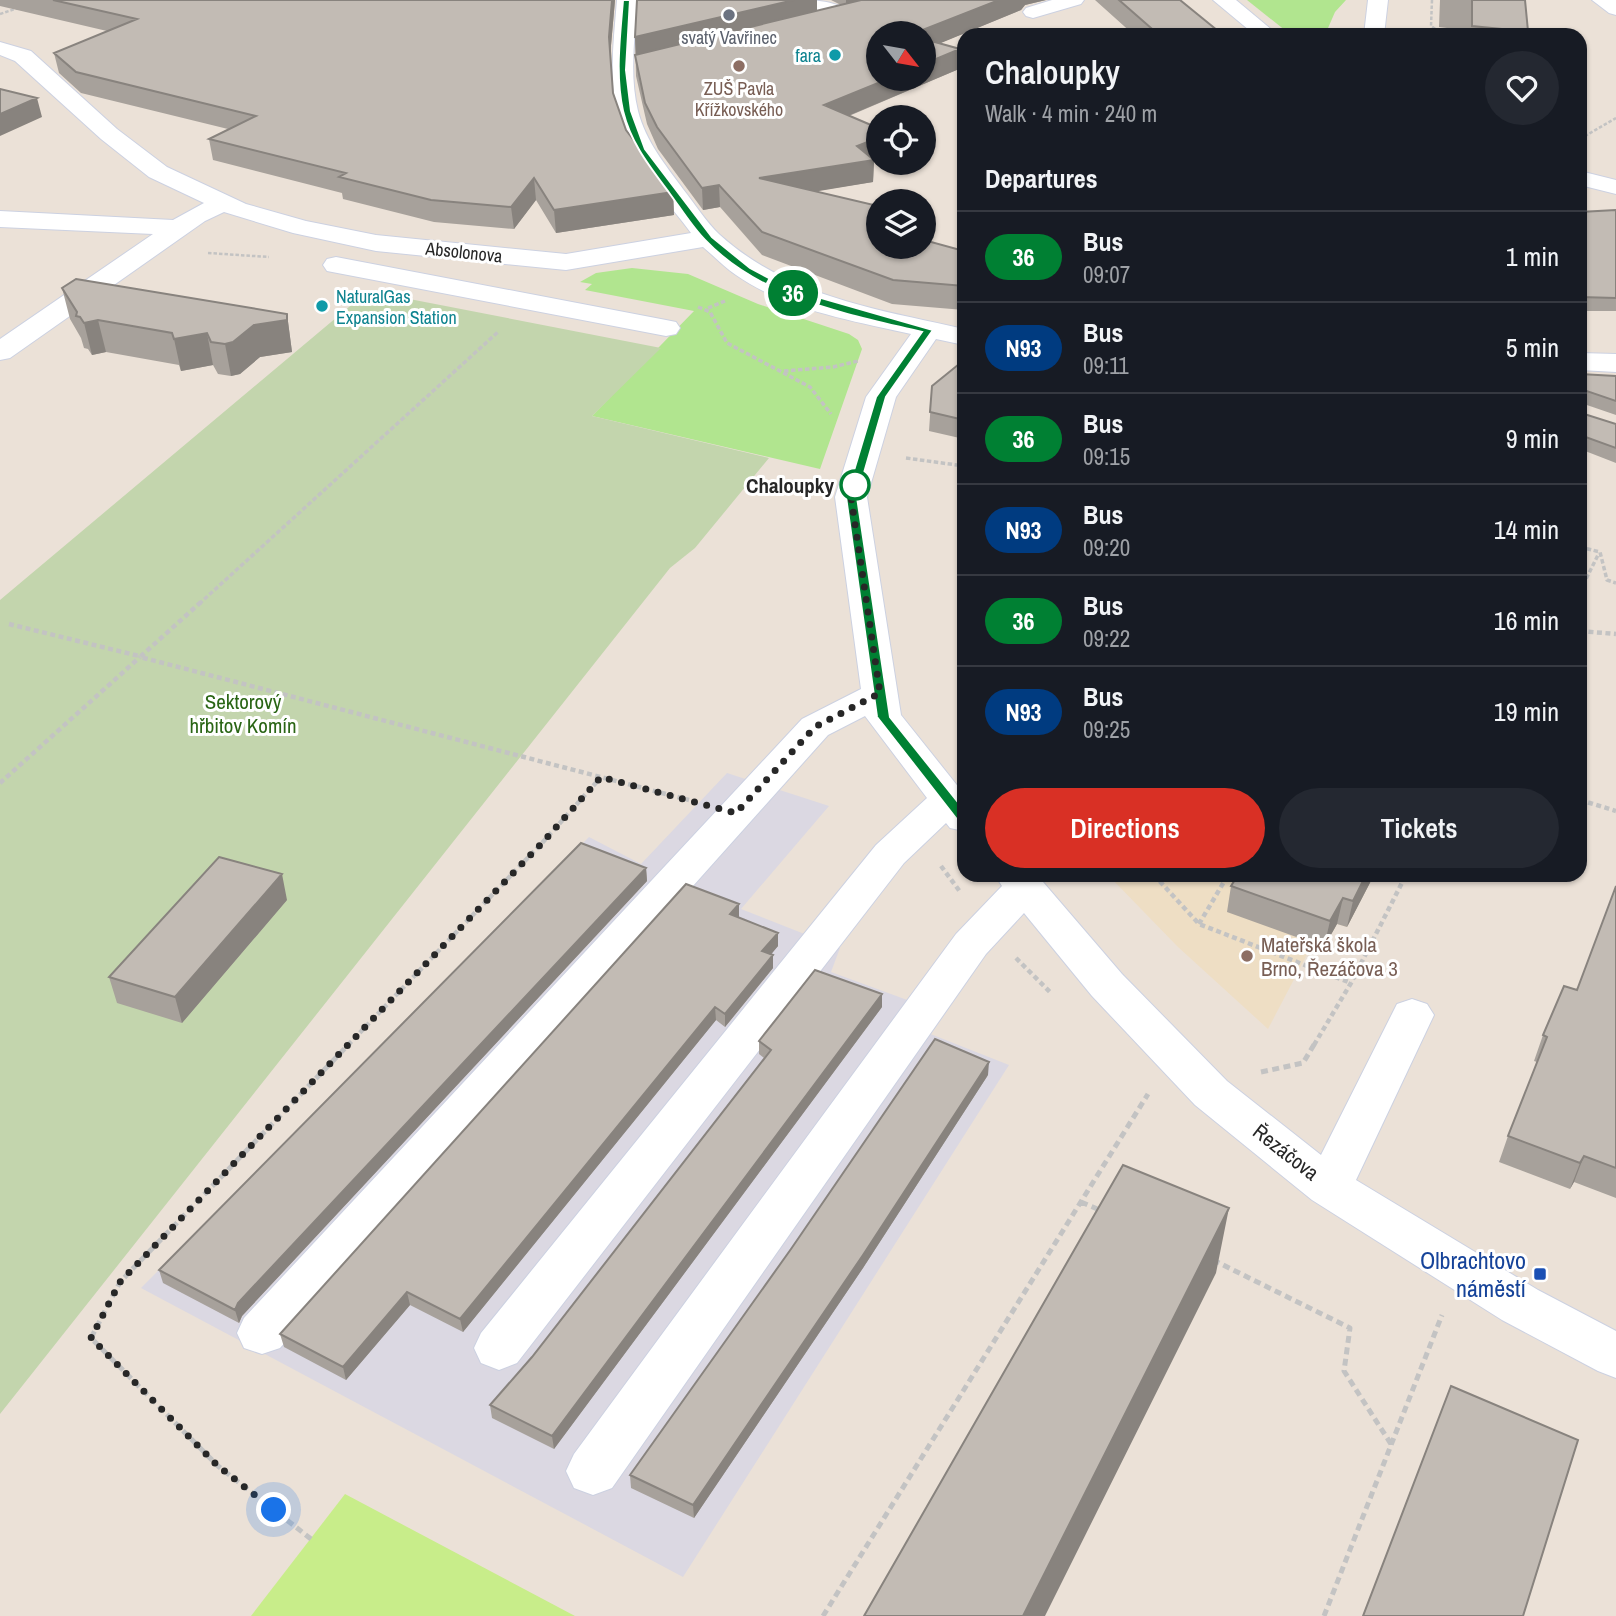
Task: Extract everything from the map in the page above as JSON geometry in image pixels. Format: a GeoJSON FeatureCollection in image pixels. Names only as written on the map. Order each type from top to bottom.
{"type":"FeatureCollection","features":[{"type":"Feature","properties":{"kind":"street"},"geometry":{"type":"LineString","coordinates":[[626,0],[633,67],[627,111],[641,149],[708,239],[747,270],[787,291],[851,312],[957,336]]}},
{"type":"Feature","properties":{"kind":"street"},"geometry":{"type":"LineString","coordinates":[[809,0],[844,17]]}},
{"type":"Feature","properties":{"kind":"street"},"geometry":{"type":"LineString","coordinates":[[1223,0],[1259,28]]}},
{"type":"Feature","properties":{"kind":"street"},"geometry":{"type":"LineString","coordinates":[[1375,28],[1378,0]]}},
{"type":"Feature","properties":{"kind":"street"},"geometry":{"type":"LineString","coordinates":[[1602,0],[1616,9]]}},
{"type":"Feature","properties":{"kind":"street"},"geometry":{"type":"LineString","coordinates":[[1033,12],[1067,1]]}},
{"type":"Feature","properties":{"kind":"street"},"geometry":{"type":"LineString","coordinates":[[791,30],[869,10]]}},
{"type":"Feature","properties":{"kind":"street","name":"Absolonova"},"geometry":{"type":"LineString","coordinates":[[0,48],[23,56],[109,134],[158,172],[224,203],[302,228],[376,243],[566,262],[708,239]]}},
{"type":"Feature","properties":{"kind":"street"},"geometry":{"type":"LineString","coordinates":[[1587,180],[1616,187]]}},
{"type":"Feature","properties":{"kind":"street"},"geometry":{"type":"LineString","coordinates":[[0,352],[196,216],[224,203]]}},
{"type":"Feature","properties":{"kind":"street"},"geometry":{"type":"LineString","coordinates":[[0,219],[178,228]]}},
{"type":"Feature","properties":{"kind":"street"},"geometry":{"type":"LineString","coordinates":[[0,243],[146,250]]}},
{"type":"Feature","properties":{"kind":"street"},"geometry":{"type":"LineString","coordinates":[[536,304],[566,262]]}},
{"type":"Feature","properties":{"kind":"street"},"geometry":{"type":"LineString","coordinates":[[335,265],[666,328]]}},
{"type":"Feature","properties":{"kind":"street"},"geometry":{"type":"LineString","coordinates":[[499,1348],[890,854],[956,810],[883,717],[851,497],[881,397],[928,330]]}},
{"type":"Feature","properties":{"kind":"street"},"geometry":{"type":"LineString","coordinates":[[1587,361],[1616,363]]}},
{"type":"Feature","properties":{"kind":"street"},"geometry":{"type":"LineString","coordinates":[[262,1333],[815,727],[880,693]]}},
{"type":"Feature","properties":{"kind":"street"},"geometry":{"type":"LineString","coordinates":[[593,1471],[971,943],[1019,882]]}},
{"type":"Feature","properties":{"kind":"street","name":"Řezáčova"},"geometry":{"type":"LineString","coordinates":[[1021,882],[1107,985],[1212,1093],[1329,1187],[1520,1305],[1616,1356]]}},
{"type":"Feature","properties":{"kind":"street"},"geometry":{"type":"LineString","coordinates":[[1329,1187],[1412,1015]]}},
{"type":"Feature","properties":{"kind":"path"},"geometry":{"type":"LineString","coordinates":[[1432,0],[1431,26],[1434,28]]}},
{"type":"Feature","properties":{"kind":"path"},"geometry":{"type":"LineString","coordinates":[[0,15],[26,5]]}},
{"type":"Feature","properties":{"kind":"path"},"geometry":{"type":"LineString","coordinates":[[1587,135],[1616,118]]}},
{"type":"Feature","properties":{"kind":"path"},"geometry":{"type":"LineString","coordinates":[[146,250],[243,254],[335,265]]}},
{"type":"Feature","properties":{"kind":"path"},"geometry":{"type":"LineString","coordinates":[[0,783],[536,304]]}},
{"type":"Feature","properties":{"kind":"path"},"geometry":{"type":"LineString","coordinates":[[694,306],[708,308],[714,314],[717,333],[727,343],[810,387],[835,419]]}},
{"type":"Feature","properties":{"kind":"path"},"geometry":{"type":"LineString","coordinates":[[782,372],[833,367],[863,359]]}},
{"type":"Feature","properties":{"kind":"path"},"geometry":{"type":"LineString","coordinates":[[864,453],[957,465]]}},
{"type":"Feature","properties":{"kind":"path"},"geometry":{"type":"LineString","coordinates":[[1587,549],[1600,552]]}},
{"type":"Feature","properties":{"kind":"path"},"geometry":{"type":"LineString","coordinates":[[1600,552],[1607,580],[1616,583]]}},
{"type":"Feature","properties":{"kind":"path"},"geometry":{"type":"LineString","coordinates":[[1587,577],[1600,552]]}},
{"type":"Feature","properties":{"kind":"path"},"geometry":{"type":"LineString","coordinates":[[9,624],[736,813]]}},
{"type":"Feature","properties":{"kind":"path"},"geometry":{"type":"LineString","coordinates":[[1587,632],[1616,634]]}},
{"type":"Feature","properties":{"kind":"path"},"geometry":{"type":"LineString","coordinates":[[311,1539],[218,1466],[91,1338],[120,1282],[532,853],[601,777]]}},
{"type":"Feature","properties":{"kind":"path"},"geometry":{"type":"LineString","coordinates":[[1587,802],[1616,811]]}},
{"type":"Feature","properties":{"kind":"path"},"geometry":{"type":"LineString","coordinates":[[1160,882],[1199,924],[1351,983]]}},
{"type":"Feature","properties":{"kind":"path"},"geometry":{"type":"LineString","coordinates":[[1199,924],[1224,882]]}},
{"type":"Feature","properties":{"kind":"path"},"geometry":{"type":"LineString","coordinates":[[1263,1073],[1303,1063],[1351,983],[1402,882]]}},
{"type":"Feature","properties":{"kind":"path"},"geometry":{"type":"LineString","coordinates":[[824,1616],[1149,1093]]}},
{"type":"Feature","properties":{"kind":"path"},"geometry":{"type":"LineString","coordinates":[[1081,1202],[1105,1212]]}},
{"type":"Feature","properties":{"kind":"path"},"geometry":{"type":"LineString","coordinates":[[1202,1256],[1350,1328],[1344,1371],[1391,1444]]}},
{"type":"Feature","properties":{"kind":"path"},"geometry":{"type":"LineString","coordinates":[[1324,1616],[1443,1311]]}},
{"type":"Feature","properties":{"kind":"shaded area"},"geometry":{"type":"Polygon","coordinates":[[[727,773],[829,806],[741,909],[840,948],[831,972],[940,1012],[928,1033],[1009,1065],[683,1577],[141,1288],[589,837],[641,864],[727,773]]]}},
{"type":"Feature","properties":{"kind":"shaded area","name":"Mateřská škola Brno, Řezáčova 3"},"geometry":{"type":"Polygon","coordinates":[[[1115,882],[1370,882],[1347,927],[1337,924],[1324,947],[1313,943],[1268,1029],[1178,947],[1115,882]]]}},
{"type":"Feature","properties":{"kind":"green space"},"geometry":{"type":"Polygon","coordinates":[[[1247,0],[1346,0],[1335,12],[1328,28],[1282,28],[1247,0]]]}},
{"type":"Feature","properties":{"kind":"green space"},"geometry":{"type":"Polygon","coordinates":[[[632,268],[688,274],[758,304],[849,334],[858,340],[862,349],[820,469],[592,416],[694,311],[585,290],[592,284],[580,282],[596,273],[632,268]]]}},
{"type":"Feature","properties":{"kind":"green space","name":"Sektorový hřbitov Komín"},"geometry":{"type":"Polygon","coordinates":[[[368,291],[661,348],[592,416],[769,458],[695,548],[670,568],[0,1414],[0,600],[368,291]]]}},
{"type":"Feature","properties":{"kind":"green space"},"geometry":{"type":"Polygon","coordinates":[[[345,1494],[575,1616],[251,1616],[345,1494]]]}},
{"type":"Feature","properties":{"kind":"building"},"geometry":{"type":"Polygon","coordinates":[[[53,0],[612,0],[609,37],[613,93],[626,130],[673,192],[554,210],[534,178],[511,207],[431,200],[339,177],[346,173],[209,139],[256,116],[76,72],[54,53],[137,19],[53,0]]]}},
{"type":"Feature","properties":{"kind":"building"},"geometry":{"type":"Polygon","coordinates":[[[637,0],[794,0],[635,37],[637,0]]]}},
{"type":"Feature","properties":{"kind":"building"},"geometry":{"type":"Polygon","coordinates":[[[861,0],[999,0],[936,25],[936,21],[866,21],[866,88],[824,105],[866,123],[866,143],[857,146],[866,153],[866,161],[759,178],[866,203],[866,259],[936,259],[936,243],[957,249],[957,285],[893,280],[762,232],[719,185],[702,188],[657,127],[645,103],[635,55],[861,0]]]}},
{"type":"Feature","properties":{"kind":"building"},"geometry":{"type":"Polygon","coordinates":[[[1119,0],[1180,0],[1214,28],[1151,28],[1119,0]]]}},
{"type":"Feature","properties":{"kind":"building"},"geometry":{"type":"Polygon","coordinates":[[[1472,0],[1525,0],[1528,28],[1472,26],[1472,0]]]}},
{"type":"Feature","properties":{"kind":"building"},"geometry":{"type":"Polygon","coordinates":[[[936,42],[957,50],[936,59],[936,42]]]}},
{"type":"Feature","properties":{"kind":"building"},"geometry":{"type":"Polygon","coordinates":[[[0,89],[37,98],[0,114],[0,89]]]}},
{"type":"Feature","properties":{"kind":"building"},"geometry":{"type":"Polygon","coordinates":[[[1616,210],[1616,298],[1587,297],[1587,212],[1616,210]]]}},
{"type":"Feature","properties":{"kind":"building"},"geometry":{"type":"Polygon","coordinates":[[[76,279],[287,314],[287,320],[254,325],[233,342],[225,344],[211,342],[207,333],[174,339],[172,333],[98,320],[84,323],[76,316],[77,312],[62,288],[76,279]]]}},
{"type":"Feature","properties":{"kind":"building"},"geometry":{"type":"Polygon","coordinates":[[[957,366],[957,418],[930,412],[932,386],[957,366]]]}},
{"type":"Feature","properties":{"kind":"building"},"geometry":{"type":"Polygon","coordinates":[[[1587,374],[1616,376],[1616,401],[1587,391],[1587,374]]]}},
{"type":"Feature","properties":{"kind":"building"},"geometry":{"type":"Polygon","coordinates":[[[1587,415],[1616,424],[1616,448],[1587,438],[1587,415]]]}},
{"type":"Feature","properties":{"kind":"building"},"geometry":{"type":"Polygon","coordinates":[[[581,843],[646,868],[238,1303],[235,1310],[159,1270],[581,843]]]}},
{"type":"Feature","properties":{"kind":"building"},"geometry":{"type":"Polygon","coordinates":[[[219,857],[282,874],[175,997],[109,977],[219,857]]]}},
{"type":"Feature","properties":{"kind":"building"},"geometry":{"type":"Polygon","coordinates":[[[1234,882],[1362,882],[1353,901],[1343,898],[1330,921],[1231,886],[1234,882]]]}},
{"type":"Feature","properties":{"kind":"building"},"geometry":{"type":"Polygon","coordinates":[[[686,884],[739,904],[730,914],[778,933],[762,951],[773,955],[725,1014],[715,1007],[460,1319],[407,1292],[343,1367],[280,1334],[686,884]]]}},
{"type":"Feature","properties":{"kind":"building"},"geometry":{"type":"Polygon","coordinates":[[[1616,886],[1616,1168],[1584,1156],[1580,1163],[1508,1136],[1547,1037],[1543,1035],[1564,986],[1577,990],[1616,886]]]}},
{"type":"Feature","properties":{"kind":"building"},"geometry":{"type":"Polygon","coordinates":[[[815,970],[882,994],[552,1436],[490,1405],[532,1357],[771,1050],[759,1041],[815,970]]]}},
{"type":"Feature","properties":{"kind":"building"},"geometry":{"type":"Polygon","coordinates":[[[935,1039],[989,1062],[863,1255],[693,1505],[630,1475],[791,1249],[935,1039]]]}},
{"type":"Feature","properties":{"kind":"building"},"geometry":{"type":"Polygon","coordinates":[[[1123,1165],[1229,1208],[1023,1616],[864,1616],[1123,1165]]]}},
{"type":"Feature","properties":{"kind":"building"},"geometry":{"type":"Polygon","coordinates":[[[1451,1386],[1578,1440],[1523,1616],[1363,1616],[1451,1386]]]}},
{"type":"Feature","properties":{"kind":"bus line","name":"36"},"geometry":{"type":"LineString","coordinates":[[627,0],[622,70],[627,111],[641,149],[708,239],[747,270],[787,291],[851,312],[928,330],[881,397],[851,497],[883,717],[957,811]]}},
{"type":"Feature","properties":{"kind":"place","name":"svatý Vavřinec"},"geometry":{"type":"Point","coordinates":[729,15]}},
{"type":"Feature","properties":{"kind":"place","name":"fara"},"geometry":{"type":"Point","coordinates":[835,55]}},
{"type":"Feature","properties":{"kind":"place","name":"ZUŠ Pavla Křížkovského"},"geometry":{"type":"Point","coordinates":[739,66]}},
{"type":"Feature","properties":{"kind":"place","name":"NaturalGas Expansion Station"},"geometry":{"type":"Point","coordinates":[322,306]}},
{"type":"Feature","properties":{"kind":"place","name":"Chaloupky"},"geometry":{"type":"Point","coordinates":[855,485]}},
{"type":"Feature","properties":{"kind":"place","name":"Mateřská škola Brno, Řezáčova 3"},"geometry":{"type":"Point","coordinates":[1247,956]}},
{"type":"Feature","properties":{"kind":"place","name":"Olbrachtovo náměstí"},"geometry":{"type":"Point","coordinates":[1540,1274]}},
{"type":"Feature","properties":{"kind":"route"},"geometry":{"type":"LineString","coordinates":[[274,1510],[218,1466],[91,1338],[120,1282],[542,843],[601,777],[736,813],[815,727],[880,693],[851,497],[858,475],[855,485]]}}]}
